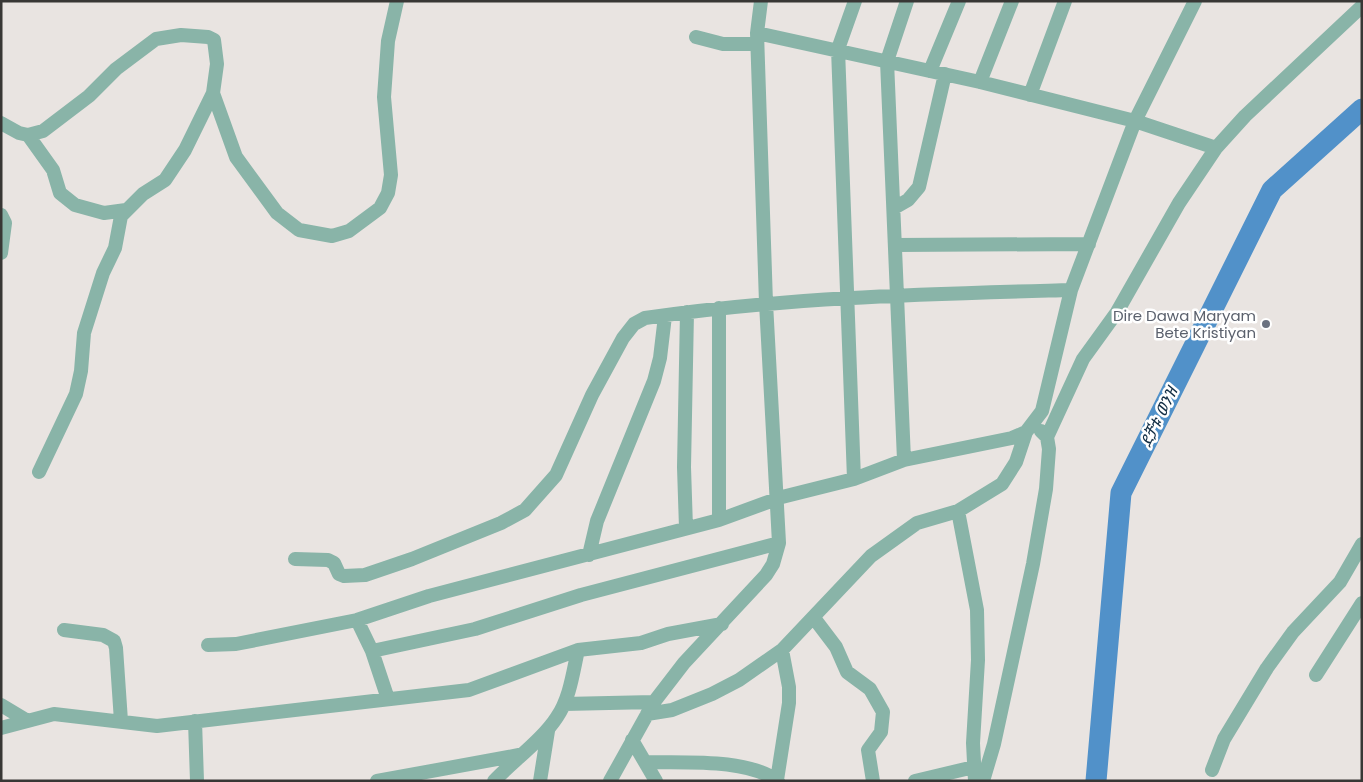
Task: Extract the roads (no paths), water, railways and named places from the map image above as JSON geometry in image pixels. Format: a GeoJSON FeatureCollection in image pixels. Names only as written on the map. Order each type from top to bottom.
{"type":"FeatureCollection","features":[{"type":"Feature","properties":{"kind":"street"},"geometry":{"type":"LineString","coordinates":[[212,93],[236,157],[277,212],[299,230],[332,236],[349,231],[380,208],[388,193],[391,175],[384,97],[388,40],[397,1]]}},
{"type":"Feature","properties":{"kind":"street"},"geometry":{"type":"LineString","coordinates":[[610,781],[654,702],[684,663],[766,575],[773,564],[779,543],[766,303],[757,38],[761,1]]}},
{"type":"Feature","properties":{"kind":"street"},"geometry":{"type":"LineString","coordinates":[[854,479],[838,49],[855,1]]}},
{"type":"Feature","properties":{"kind":"street"},"geometry":{"type":"LineString","coordinates":[[904,460],[887,61],[907,1]]}},
{"type":"Feature","properties":{"kind":"street"},"geometry":{"type":"LineString","coordinates":[[930,71],[959,1]]}},
{"type":"Feature","properties":{"kind":"street"},"geometry":{"type":"LineString","coordinates":[[980,82],[1012,1]]}},
{"type":"Feature","properties":{"kind":"street"},"geometry":{"type":"LineString","coordinates":[[1030,95],[1065,1]]}},
{"type":"Feature","properties":{"kind":"street"},"geometry":{"type":"LineString","coordinates":[[647,714],[672,710],[712,694],[739,680],[782,650],[871,556],[917,523],[958,511],[1002,484],[1016,462],[1030,428],[1042,411],[1071,290],[1135,122],[1195,1]]}},
{"type":"Feature","properties":{"kind":"street"},"geometry":{"type":"LineString","coordinates":[[983,781],[994,744],[1033,564],[1046,489],[1050,449],[1047,437],[1083,359],[1117,312],[1179,203],[1216,148],[1245,116],[1362,6]]}},
{"type":"Feature","properties":{"kind":"street"},"geometry":{"type":"LineString","coordinates":[[1,123],[8,128],[28,134],[42,131],[90,96],[129,59],[146,46],[166,36],[213,38],[217,64],[212,93],[176,166],[160,185],[144,194],[115,218]]}},
{"type":"Feature","properties":{"kind":"street"},"geometry":{"type":"LineString","coordinates":[[696,37],[722,44],[757,38],[838,49],[980,82],[1135,122],[1216,148]]}},
{"type":"Feature","properties":{"kind":"street"},"geometry":{"type":"LineString","coordinates":[[894,208],[908,200],[919,187],[945,74]]}},
{"type":"Feature","properties":{"kind":"street"},"geometry":{"type":"LineString","coordinates":[[28,134],[50,165],[60,193],[80,208],[115,218]]}},
{"type":"Feature","properties":{"kind":"street"},"geometry":{"type":"LineString","coordinates":[[1,214],[5,223],[1,253]]}},
{"type":"Feature","properties":{"kind":"street"},"geometry":{"type":"LineString","coordinates":[[39,472],[76,394],[81,371],[84,333],[103,273],[115,248],[115,218]]}},
{"type":"Feature","properties":{"kind":"street"},"geometry":{"type":"LineString","coordinates":[[896,245],[1089,244]]}},
{"type":"Feature","properties":{"kind":"street"},"geometry":{"type":"LineString","coordinates":[[295,559],[328,560],[334,563],[339,574],[344,576],[365,574],[412,559],[492,527],[525,510],[556,475],[592,395],[628,330],[634,324],[646,318],[766,303],[846,297],[1071,290]]}},
{"type":"Feature","properties":{"kind":"street"},"geometry":{"type":"LineString","coordinates":[[719,308],[719,520]]}},
{"type":"Feature","properties":{"kind":"street"},"geometry":{"type":"LineString","coordinates":[[686,528],[684,467],[687,312]]}},
{"type":"Feature","properties":{"kind":"street"},"geometry":{"type":"LineString","coordinates":[[589,555],[597,521],[654,381],[660,358],[665,316]]}},
{"type":"Feature","properties":{"kind":"street"},"geometry":{"type":"LineString","coordinates":[[1030,428],[1047,437]]}},
{"type":"Feature","properties":{"kind":"street"},"geometry":{"type":"LineString","coordinates":[[208,645],[236,644],[356,620],[429,596],[719,520],[782,497],[854,479],[904,460],[1012,438],[1030,428]]}},
{"type":"Feature","properties":{"kind":"street"},"geometry":{"type":"LineString","coordinates":[[915,781],[975,774],[973,743],[978,660],[977,610],[958,511]]}},
{"type":"Feature","properties":{"kind":"street"},"geometry":{"type":"LineString","coordinates":[[372,651],[475,628],[581,595],[779,543]]}},
{"type":"Feature","properties":{"kind":"street"},"geometry":{"type":"LineString","coordinates":[[1212,770],[1224,739],[1267,668],[1293,632],[1340,582],[1362,544]]}},
{"type":"Feature","properties":{"kind":"street"},"geometry":{"type":"LineString","coordinates":[[1316,674],[1328,652],[1362,604]]}},
{"type":"Feature","properties":{"kind":"street"},"geometry":{"type":"LineString","coordinates":[[814,618],[836,647],[847,672],[870,689],[883,712],[881,732],[868,750],[873,781]]}},
{"type":"Feature","properties":{"kind":"street"},"geometry":{"type":"LineString","coordinates":[[356,620],[372,651],[388,698]]}},
{"type":"Feature","properties":{"kind":"street"},"geometry":{"type":"LineString","coordinates":[[1,728],[54,714],[157,726],[470,690],[578,650],[641,642],[668,634],[722,624]]}},
{"type":"Feature","properties":{"kind":"street"},"geometry":{"type":"LineString","coordinates":[[64,630],[103,635],[114,641],[121,721]]}},
{"type":"Feature","properties":{"kind":"street"},"geometry":{"type":"LineString","coordinates":[[494,781],[519,755],[548,731],[564,704],[578,650]]}},
{"type":"Feature","properties":{"kind":"street"},"geometry":{"type":"LineString","coordinates":[[647,762],[736,766],[761,771],[777,780],[789,687],[782,650]]}},
{"type":"Feature","properties":{"kind":"street"},"geometry":{"type":"LineString","coordinates":[[564,704],[654,702]]}},
{"type":"Feature","properties":{"kind":"street"},"geometry":{"type":"LineString","coordinates":[[1,705],[26,720]]}},
{"type":"Feature","properties":{"kind":"street"},"geometry":{"type":"LineString","coordinates":[[194,721],[197,781]]}},
{"type":"Feature","properties":{"kind":"street"},"geometry":{"type":"LineString","coordinates":[[540,781],[548,731]]}},
{"type":"Feature","properties":{"kind":"street"},"geometry":{"type":"LineString","coordinates":[[632,740],[647,762],[656,781]]}},
{"type":"Feature","properties":{"kind":"street"},"geometry":{"type":"LineString","coordinates":[[378,781],[519,755]]}},
{"type":"Feature","properties":{"kind":"waterway","name":"ደቻቱ ወንዝ"},"geometry":{"type":"LineString","coordinates":[[1096,781],[1121,493],[1272,190],[1362,109]]}},
{"type":"Feature","properties":{"kind":"place","name":"Dire Dawa Maryam Bete Kristiyan"},"geometry":{"type":"Point","coordinates":[1266,324]}}]}
